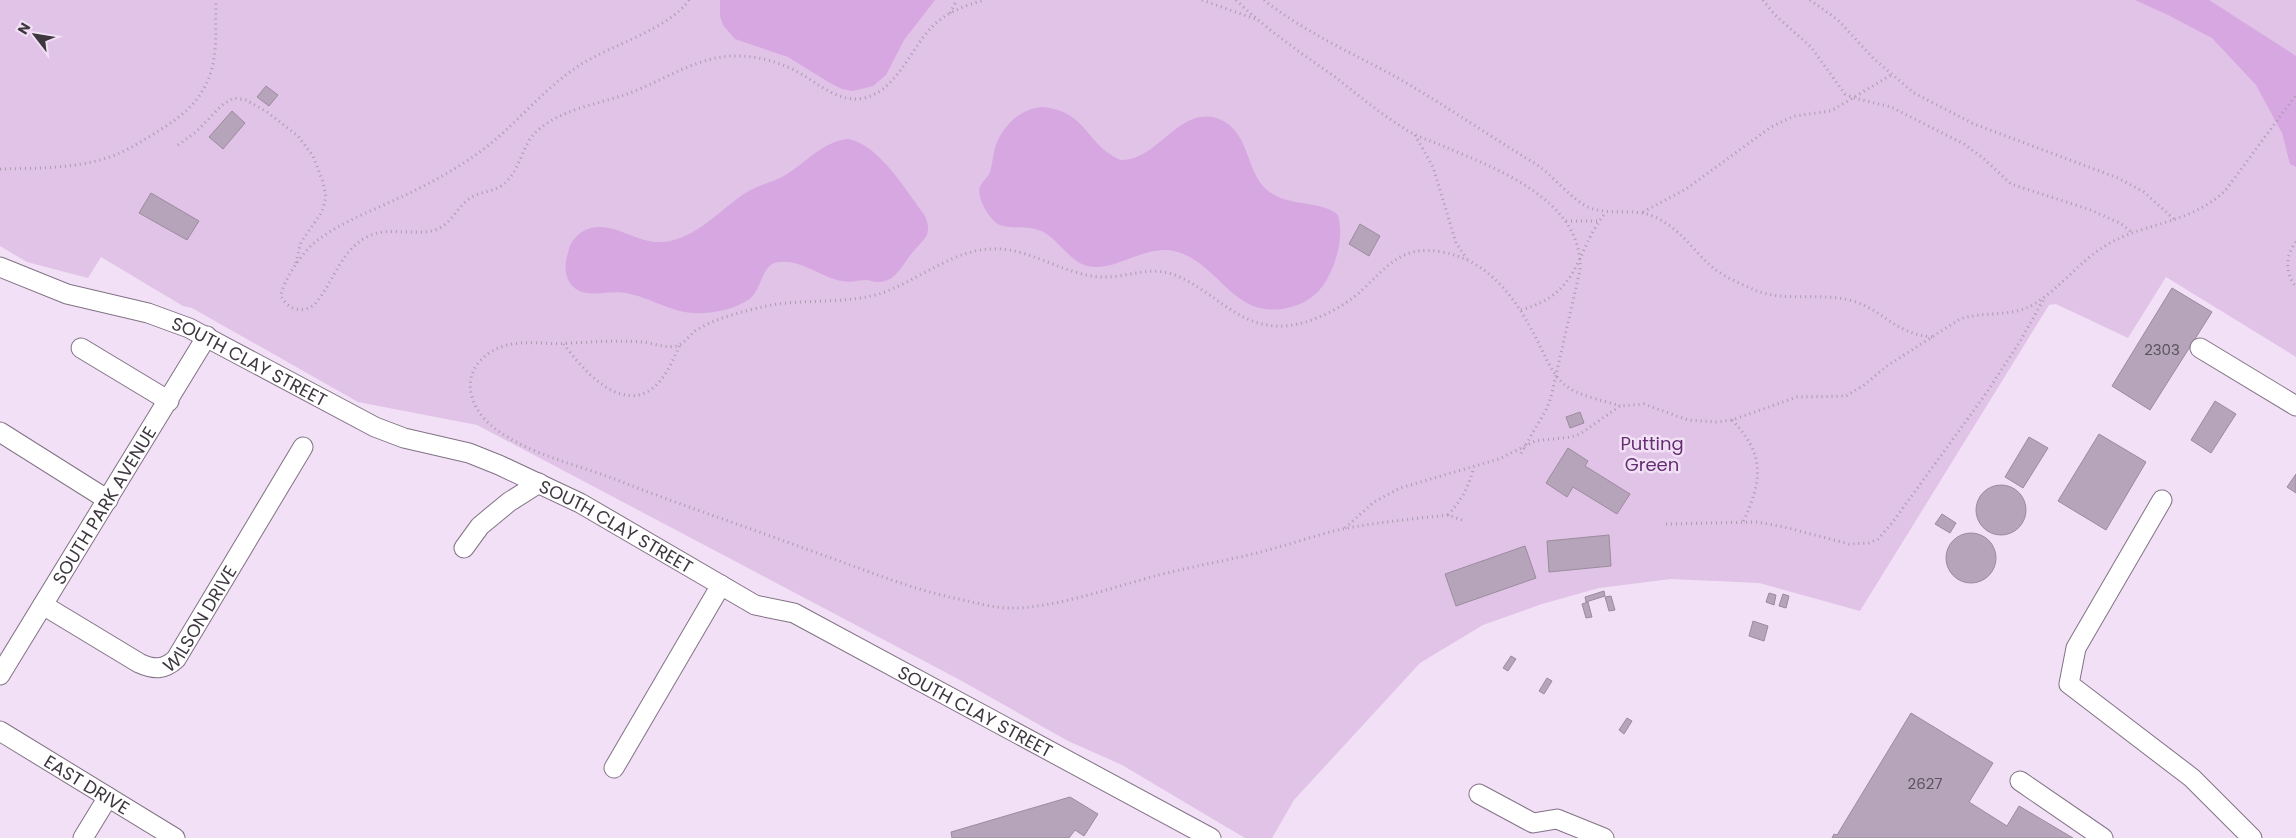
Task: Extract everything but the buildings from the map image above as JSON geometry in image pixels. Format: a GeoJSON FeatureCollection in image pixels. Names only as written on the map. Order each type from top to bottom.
{"type":"FeatureCollection","features":[{"type":"Feature","properties":{"kind":"street","name":"SOUTH CLAY STREET"},"geometry":{"type":"LineString","coordinates":[[0,267],[58,291],[86,300],[148,313],[207,336],[340,410],[375,427],[404,438],[469,453],[539,483],[580,503],[755,605],[794,613],[1211,838]]}},
{"type":"Feature","properties":{"kind":"street","name":"SOUTH PARK AVENUE"},"geometry":{"type":"LineString","coordinates":[[0,675],[207,336]]}},
{"type":"Feature","properties":{"kind":"street"},"geometry":{"type":"LineString","coordinates":[[81,348],[168,400]]}},
{"type":"Feature","properties":{"kind":"street"},"geometry":{"type":"LineString","coordinates":[[2200,348],[2296,406]]}},
{"type":"Feature","properties":{"kind":"street"},"geometry":{"type":"LineString","coordinates":[[0,432],[108,500]]}},
{"type":"Feature","properties":{"kind":"street","name":"WILSON DRIVE"},"geometry":{"type":"LineString","coordinates":[[43,605],[151,669],[169,666],[176,659],[304,448]]}},
{"type":"Feature","properties":{"kind":"street"},"geometry":{"type":"LineString","coordinates":[[464,548],[480,526],[509,502],[539,483]]}},
{"type":"Feature","properties":{"kind":"street"},"geometry":{"type":"LineString","coordinates":[[2162,500],[2076,648],[2070,684],[2192,778],[2252,838]]}},
{"type":"Feature","properties":{"kind":"street"},"geometry":{"type":"LineString","coordinates":[[614,768],[721,585]]}},
{"type":"Feature","properties":{"kind":"street","name":"EAST DRIVE"},"geometry":{"type":"LineString","coordinates":[[0,731],[175,838]]}},
{"type":"Feature","properties":{"kind":"street"},"geometry":{"type":"LineString","coordinates":[[2020,781],[2103,838]]}},
{"type":"Feature","properties":{"kind":"street"},"geometry":{"type":"LineString","coordinates":[[1479,794],[1533,823],[1557,820],[1604,838]]}},
{"type":"Feature","properties":{"kind":"street"},"geometry":{"type":"LineString","coordinates":[[83,838],[108,797]]}},
{"type":"Feature","properties":{"kind":"path"},"geometry":{"type":"LineString","coordinates":[[0,169],[56,168],[102,160],[135,146],[180,117],[196,101],[212,70],[216,40],[216,0]]}},
{"type":"Feature","properties":{"kind":"path"},"geometry":{"type":"LineString","coordinates":[[689,0],[671,19],[604,52],[565,75],[477,154],[402,197],[348,221],[322,236],[306,250],[284,284],[281,296],[289,306],[296,309],[309,309],[320,298],[348,253],[367,237],[394,230],[433,231],[447,222],[466,201],[502,186],[514,172],[535,133],[543,126],[566,114],[627,94],[712,58],[744,55],[758,57],[790,68],[844,97],[862,98],[872,95],[890,82],[932,27],[950,14],[984,0]]}},
{"type":"Feature","properties":{"kind":"path"},"geometry":{"type":"LineString","coordinates":[[950,14],[957,0]]}},
{"type":"Feature","properties":{"kind":"path"},"geometry":{"type":"LineString","coordinates":[[1202,0],[1256,19]]}},
{"type":"Feature","properties":{"kind":"path"},"geometry":{"type":"LineString","coordinates":[[1236,0],[1256,19],[1393,122],[1415,134],[1476,160],[1517,182],[1551,205],[1566,221],[1575,238],[1580,262],[1556,376],[1547,408],[1520,455]]}},
{"type":"Feature","properties":{"kind":"path"},"geometry":{"type":"LineString","coordinates":[[1264,0],[1320,38],[1414,88],[1538,164],[1581,202],[1606,212],[1642,212],[1659,218],[1670,226],[1715,270],[1756,290],[1772,294],[1828,296],[1852,301],[1874,312],[1900,329],[1919,336],[1932,337]]}},
{"type":"Feature","properties":{"kind":"path"},"geometry":{"type":"LineString","coordinates":[[1763,0],[1777,18],[1811,48],[1840,89],[1854,98],[1891,107],[1964,144],[1983,158],[2011,184],[2088,209],[2120,223],[2133,233]]}},
{"type":"Feature","properties":{"kind":"path"},"geometry":{"type":"LineString","coordinates":[[1810,0],[1838,20],[1891,75],[1932,104],[1974,124],[2096,168],[2133,185],[2155,201],[2175,220]]}},
{"type":"Feature","properties":{"kind":"path"},"geometry":{"type":"LineString","coordinates":[[1642,212],[1686,189],[1770,127],[1794,116],[1831,112],[1891,75]]}},
{"type":"Feature","properties":{"kind":"path"},"geometry":{"type":"LineString","coordinates":[[1462,520],[1448,515],[1345,529],[1268,550],[1174,571],[1041,605],[1011,608],[955,599],[889,580],[794,544],[653,495],[528,447],[495,429],[477,409],[470,387],[471,376],[482,359],[498,349],[522,342],[564,344],[600,341],[643,342],[674,347],[680,345],[700,329],[759,308],[777,304],[848,299],[874,295],[901,285],[940,265],[988,249],[1001,249],[1027,254],[1085,275],[1098,277],[1162,271],[1186,281],[1253,322],[1277,326],[1304,324],[1317,318],[1354,297],[1384,267],[1408,253],[1434,250],[1468,260],[1492,276],[1521,310],[1556,376],[1574,391],[1620,406],[1644,404],[1688,420],[1717,422],[1732,420],[1796,397],[1846,396],[1864,385],[1887,366],[1960,319],[1970,316],[2014,312],[2046,296],[2086,259],[2104,246],[2133,233],[2197,212],[2212,203],[2235,178],[2296,95]]}},
{"type":"Feature","properties":{"kind":"path"},"geometry":{"type":"LineString","coordinates":[[178,145],[196,132],[222,105],[234,98],[246,100],[267,112],[298,136],[313,156],[323,182],[326,197],[322,212],[301,242],[295,268]]}},
{"type":"Feature","properties":{"kind":"path"},"geometry":{"type":"LineString","coordinates":[[1415,134],[1432,167],[1456,242],[1468,260]]}},
{"type":"Feature","properties":{"kind":"path"},"geometry":{"type":"LineString","coordinates":[[1521,310],[1544,302],[1564,285],[1580,262],[1599,221],[1606,212]]}},
{"type":"Feature","properties":{"kind":"path"},"geometry":{"type":"LineString","coordinates":[[1566,221],[1599,221]]}},
{"type":"Feature","properties":{"kind":"path"},"geometry":{"type":"LineString","coordinates":[[2296,242],[2288,259],[2288,271],[2296,287]]}},
{"type":"Feature","properties":{"kind":"path"},"geometry":{"type":"LineString","coordinates":[[1666,524],[1743,522],[1784,527],[1849,544],[1859,545],[1878,539],[1908,503],[1985,395],[2019,343],[2046,296]]}},
{"type":"Feature","properties":{"kind":"path"},"geometry":{"type":"LineString","coordinates":[[564,344],[579,366],[597,381],[616,392],[633,394],[645,392],[659,382],[680,345]]}},
{"type":"Feature","properties":{"kind":"path"},"geometry":{"type":"LineString","coordinates":[[1345,529],[1360,513],[1388,494],[1414,483],[1499,459],[1534,441],[1571,437],[1580,434],[1620,406]]}},
{"type":"Feature","properties":{"kind":"path"},"geometry":{"type":"LineString","coordinates":[[1732,420],[1751,444],[1758,460],[1759,469],[1752,500],[1743,522]]}},
{"type":"Feature","properties":{"kind":"path"},"geometry":{"type":"LineString","coordinates":[[1448,515],[1468,488],[1474,467]]}},
{"type":"Feature","properties":{"kind":"green space","name":"Putting Green"},"geometry":{"type":"Polygon","coordinates":[[[0,0],[2296,0],[2296,357],[2166,277],[2128,338],[2056,304],[2049,305],[1860,611],[1759,583],[1671,579],[1599,588],[1542,604],[1483,625],[1420,663],[1294,800],[1272,838],[1245,838],[1122,765],[1068,741],[960,680],[477,425],[358,402],[192,308],[183,306],[101,257],[88,278],[27,262],[0,246],[0,0]]]}},
{"type":"Feature","properties":{"kind":"shaded area"},"geometry":{"type":"Polygon","coordinates":[[[720,0],[935,0],[904,40],[886,75],[873,86],[853,91],[842,89],[830,83],[788,57],[735,39],[723,25],[720,16],[720,0]]]}},
{"type":"Feature","properties":{"kind":"shaded area"},"geometry":{"type":"Polygon","coordinates":[[[2135,0],[2209,0],[2296,56],[2296,167],[2290,164],[2282,133],[2256,85],[2212,38],[2135,0]]]}},
{"type":"Feature","properties":{"kind":"shaded area"},"geometry":{"type":"Polygon","coordinates":[[[1042,107],[1069,115],[1109,154],[1121,160],[1134,158],[1146,152],[1192,119],[1205,116],[1219,119],[1229,125],[1242,142],[1255,173],[1267,190],[1275,196],[1294,202],[1323,207],[1338,215],[1340,240],[1333,266],[1326,281],[1311,298],[1301,304],[1272,310],[1255,307],[1242,300],[1193,259],[1178,252],[1157,250],[1107,266],[1089,266],[1075,260],[1040,230],[1005,226],[996,223],[985,208],[979,191],[990,172],[997,142],[1015,118],[1034,108],[1042,107]]]}},
{"type":"Feature","properties":{"kind":"shaded area"},"geometry":{"type":"Polygon","coordinates":[[[848,139],[860,143],[881,159],[925,216],[928,233],[898,272],[889,279],[878,282],[866,280],[845,282],[795,263],[778,262],[768,268],[753,296],[748,300],[726,310],[692,313],[673,309],[626,293],[581,292],[572,285],[567,277],[566,267],[569,249],[573,241],[583,231],[600,227],[618,230],[653,242],[675,240],[708,222],[747,192],[782,177],[830,144],[848,139]]]}}]}
